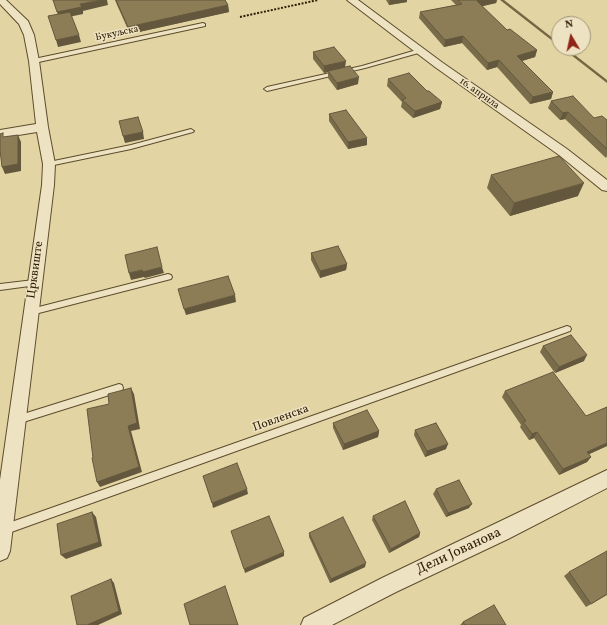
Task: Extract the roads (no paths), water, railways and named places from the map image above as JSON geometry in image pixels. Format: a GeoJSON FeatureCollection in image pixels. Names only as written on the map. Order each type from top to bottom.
{"type":"FeatureCollection","features":[{"type":"Feature","properties":{"kind":"street","name":"Црквиште"},"geometry":{"type":"LineString","coordinates":[[0,551],[34,282],[48,185],[49,164],[42,127],[34,61],[27,28],[16,14],[1,0]]}},
{"type":"Feature","properties":{"kind":"street","name":"16. априла"},"geometry":{"type":"LineString","coordinates":[[354,0],[420,51],[563,152],[607,187]]}},
{"type":"Feature","properties":{"kind":"street"},"geometry":{"type":"LineString","coordinates":[[0,134],[42,127]]}},
{"type":"Feature","properties":{"kind":"street","name":"Дели Јованова"},"geometry":{"type":"LineString","coordinates":[[311,625],[389,585],[501,532],[607,479]]}},
{"type":"Feature","properties":{"kind":"lane","name":"Букуљска"},"geometry":{"type":"LineString","coordinates":[[34,61],[203,26]]}},
{"type":"Feature","properties":{"kind":"lane"},"geometry":{"type":"LineString","coordinates":[[267,88],[363,67],[420,51]]}},
{"type":"Feature","properties":{"kind":"lane"},"geometry":{"type":"LineString","coordinates":[[49,164],[131,147],[191,131]]}},
{"type":"Feature","properties":{"kind":"lane"},"geometry":{"type":"LineString","coordinates":[[31,312],[168,277]]}},
{"type":"Feature","properties":{"kind":"lane"},"geometry":{"type":"LineString","coordinates":[[0,287],[34,282]]}},
{"type":"Feature","properties":{"kind":"lane","name":"Повленска"},"geometry":{"type":"LineString","coordinates":[[3,531],[568,329]]}},
{"type":"Feature","properties":{"kind":"lane"},"geometry":{"type":"LineString","coordinates":[[17,420],[119,388]]}},
{"type":"Feature","properties":{"kind":"waterway"},"geometry":{"type":"LineString","coordinates":[[502,0],[551,39]]}},
{"type":"Feature","properties":{"kind":"waterway"},"geometry":{"type":"LineString","coordinates":[[574,56],[607,82]]}}]}
